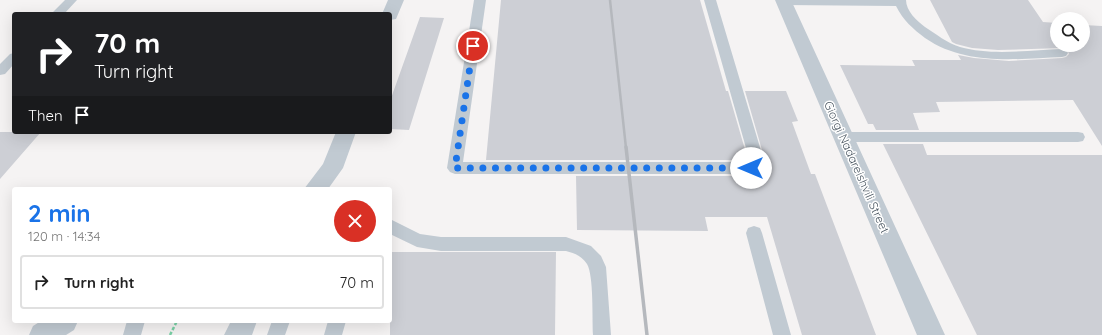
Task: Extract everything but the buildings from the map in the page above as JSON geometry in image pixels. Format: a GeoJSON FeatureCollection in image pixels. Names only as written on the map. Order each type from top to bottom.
{"type":"FeatureCollection","features":[{"type":"Feature","properties":{"kind":"street"},"geometry":{"type":"LineString","coordinates":[[392,12],[396,0]]}},
{"type":"Feature","properties":{"kind":"street","name":"Giorgi Nadareishvili Street"},"geometry":{"type":"LineString","coordinates":[[783,1],[931,335]]}},
{"type":"Feature","properties":{"kind":"street"},"geometry":{"type":"LineString","coordinates":[[321,186],[332,168],[345,134]]}},
{"type":"Feature","properties":{"kind":"street"},"geometry":{"type":"LineString","coordinates":[[43,335],[62,323]]}},
{"type":"Feature","properties":{"kind":"street"},"geometry":{"type":"LineString","coordinates":[[238,335],[243,323]]}},
{"type":"Feature","properties":{"kind":"lane"},"geometry":{"type":"LineString","coordinates":[[59,12],[71,0]]}},
{"type":"Feature","properties":{"kind":"lane"},"geometry":{"type":"LineString","coordinates":[[480,0],[455,168],[751,168],[758,164],[710,0]]}},
{"type":"Feature","properties":{"kind":"lane"},"geometry":{"type":"LineString","coordinates":[[783,1],[900,1],[907,17],[921,30],[943,44],[960,51],[977,54],[1062,53]]}},
{"type":"Feature","properties":{"kind":"lane"},"geometry":{"type":"LineString","coordinates":[[0,71],[12,59]]}},
{"type":"Feature","properties":{"kind":"lane"},"geometry":{"type":"LineString","coordinates":[[844,137],[1078,137]]}},
{"type":"Feature","properties":{"kind":"lane"},"geometry":{"type":"LineString","coordinates":[[392,227],[417,240],[441,244],[566,244],[579,247],[592,257],[599,270],[602,335]]}},
{"type":"Feature","properties":{"kind":"lane"},"geometry":{"type":"LineString","coordinates":[[754,233],[782,335]]}},
{"type":"Feature","properties":{"kind":"lane"},"geometry":{"type":"LineString","coordinates":[[132,335],[135,323]]}},
{"type":"Feature","properties":{"kind":"lane"},"geometry":{"type":"LineString","coordinates":[[276,335],[280,323]]}},
{"type":"Feature","properties":{"kind":"lane"},"geometry":{"type":"LineString","coordinates":[[333,335],[336,323]]}},
{"type":"Feature","properties":{"kind":"path"},"geometry":{"type":"LineString","coordinates":[[170,335],[176,323]]}},
{"type":"Feature","properties":{"kind":"railway"},"geometry":{"type":"LineString","coordinates":[[610,0],[626,148]]}},
{"type":"Feature","properties":{"kind":"railway"},"geometry":{"type":"LineString","coordinates":[[626,147],[647,335]]}},
{"type":"Feature","properties":{"kind":"route"},"geometry":{"type":"LineString","coordinates":[[473,46],[455,168],[751,168]]}}]}
